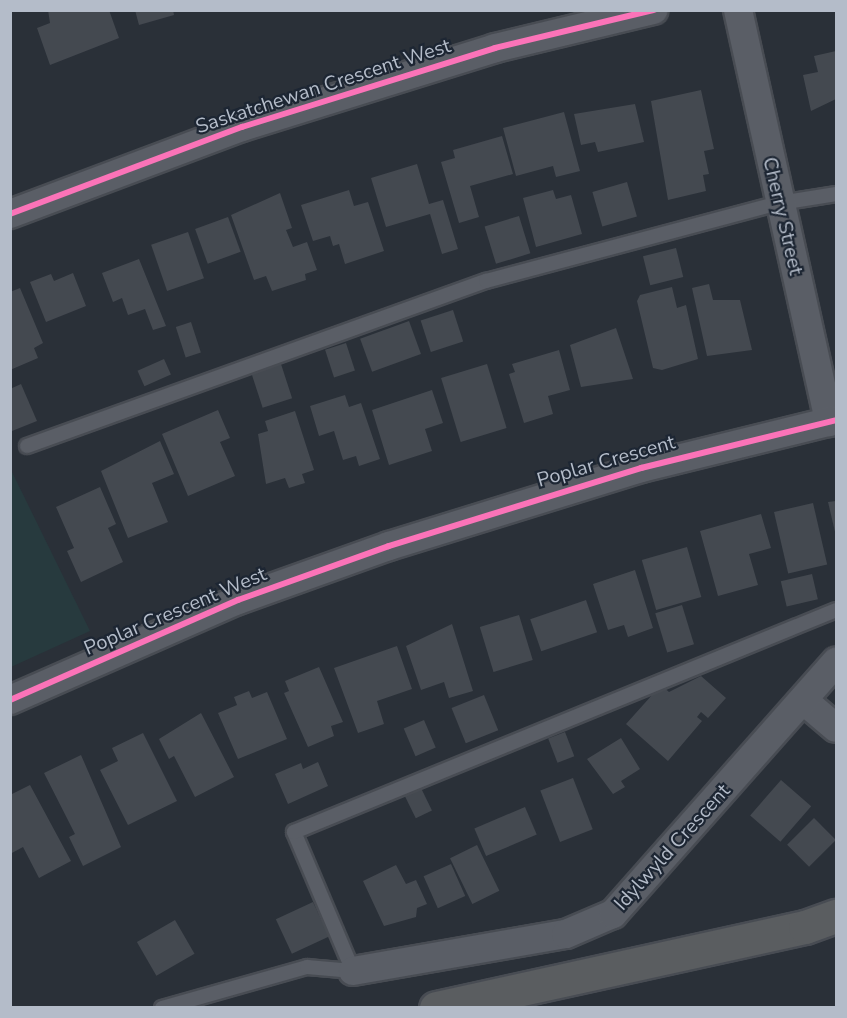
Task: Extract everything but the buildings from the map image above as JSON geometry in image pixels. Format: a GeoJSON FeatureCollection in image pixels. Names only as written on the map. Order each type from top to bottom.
{"type":"FeatureCollection","features":[{"type":"Feature","properties":{"kind":"highway"},"geometry":{"type":"LineString","coordinates":[[436,1008],[805,927],[837,916]]}},
{"type":"Feature","properties":{"kind":"street","name":"Saskatchewan Crescent West"},"geometry":{"type":"LineString","coordinates":[[10,214],[242,128],[495,48],[653,10]]}},
{"type":"Feature","properties":{"kind":"street","name":"Cherry Street"},"geometry":{"type":"LineString","coordinates":[[738,10],[780,203],[832,421]]}},
{"type":"Feature","properties":{"kind":"street","name":"Poplar Crescent"},"geometry":{"type":"LineString","coordinates":[[388,546],[641,468],[832,421]]}},
{"type":"Feature","properties":{"kind":"street","name":"Poplar Crescent West"},"geometry":{"type":"LineString","coordinates":[[10,700],[238,600],[388,546]]}},
{"type":"Feature","properties":{"kind":"street","name":"Idylwyld Crescent"},"geometry":{"type":"LineString","coordinates":[[353,971],[566,934],[613,914],[837,662]]}},
{"type":"Feature","properties":{"kind":"street"},"geometry":{"type":"LineString","coordinates":[[803,700],[837,728]]}},
{"type":"Feature","properties":{"kind":"lane"},"geometry":{"type":"LineString","coordinates":[[27,446],[486,281],[780,203],[837,194]]}},
{"type":"Feature","properties":{"kind":"lane"},"geometry":{"type":"LineString","coordinates":[[162,1008],[307,967],[353,971],[294,832],[837,610]]}},
{"type":"Feature","properties":{"kind":"green space"},"geometry":{"type":"Polygon","coordinates":[[[10,468],[90,631],[11,667],[10,667],[10,468]]]}},
{"type":"Feature","properties":{"kind":"cycle path"},"geometry":{"type":"LineString","coordinates":[[10,214],[242,127],[495,48],[653,10]]}},
{"type":"Feature","properties":{"kind":"cycle path"},"geometry":{"type":"LineString","coordinates":[[10,700],[238,600],[389,546],[641,468],[836,420]]}}]}
